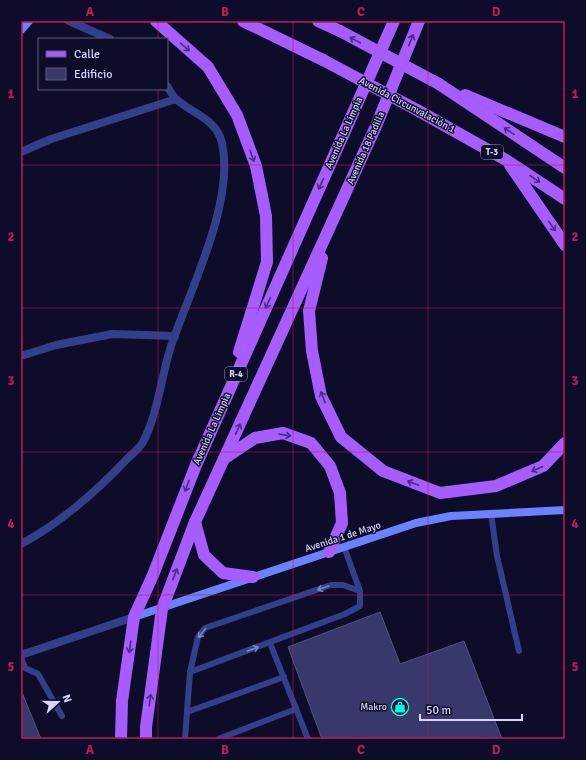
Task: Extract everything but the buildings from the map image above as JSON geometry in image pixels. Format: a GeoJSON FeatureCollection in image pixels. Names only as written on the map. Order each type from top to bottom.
{"type":"FeatureCollection","features":[{"type":"Feature","properties":{"kind":"main road"},"geometry":{"type":"LineString","coordinates":[[156,21],[208,67],[237,115],[256,166],[266,216],[267,262],[224,401]]}},
{"type":"Feature","properties":{"kind":"main road","name":"Avenida Circunvalación 1"},"geometry":{"type":"LineString","coordinates":[[243,21],[323,60],[417,110],[506,160],[565,199]]}},
{"type":"Feature","properties":{"kind":"main road"},"geometry":{"type":"LineString","coordinates":[[318,21],[340,31],[439,84],[565,137]]}},
{"type":"Feature","properties":{"kind":"main road","name":"Avenida La Limpia"},"geometry":{"type":"LineString","coordinates":[[121,739],[122,701],[134,617],[153,575],[196,465],[394,21]]}},
{"type":"Feature","properties":{"kind":"main road","name":"Avenida 18 Padilla"},"geometry":{"type":"LineString","coordinates":[[329,230],[376,126],[419,21]]}},
{"type":"Feature","properties":{"kind":"main road"},"geometry":{"type":"LineString","coordinates":[[439,84],[565,168]]}},
{"type":"Feature","properties":{"kind":"main road"},"geometry":{"type":"LineString","coordinates":[[506,160],[565,245]]}},
{"type":"Feature","properties":{"kind":"main road"},"geometry":{"type":"LineString","coordinates":[[329,230],[309,311],[312,351],[322,396],[342,438],[383,471],[440,493],[496,486],[543,466],[565,443]]}},
{"type":"Feature","properties":{"kind":"main road","name":"R-4"},"geometry":{"type":"LineString","coordinates":[[146,739],[146,727],[162,608],[195,522],[329,230]]}},
{"type":"Feature","properties":{"kind":"main road"},"geometry":{"type":"LineString","coordinates":[[224,458],[255,438],[283,433],[311,443],[330,466],[340,493],[342,523],[329,552]]}},
{"type":"Feature","properties":{"kind":"main road"},"geometry":{"type":"LineString","coordinates":[[195,522],[204,555],[223,573],[253,578]]}},
{"type":"Feature","properties":{"kind":"street"},"geometry":{"type":"LineString","coordinates":[[21,30],[29,21]]}},
{"type":"Feature","properties":{"kind":"street"},"geometry":{"type":"LineString","coordinates":[[69,21],[108,38]]}},
{"type":"Feature","properties":{"kind":"street"},"geometry":{"type":"LineString","coordinates":[[21,544],[39,535],[105,482],[143,443],[157,402],[175,336],[194,288],[220,206],[224,168],[222,142],[213,124],[176,99],[168,87]]}},
{"type":"Feature","properties":{"kind":"street"},"geometry":{"type":"LineString","coordinates":[[21,152],[51,139],[176,99]]}},
{"type":"Feature","properties":{"kind":"street"},"geometry":{"type":"LineString","coordinates":[[21,356],[56,345],[112,334],[175,336]]}},
{"type":"Feature","properties":{"kind":"street","name":"Avenida 1 de Mayo"},"geometry":{"type":"LineString","coordinates":[[134,617],[416,523],[451,516],[565,510]]}},
{"type":"Feature","properties":{"kind":"street"},"geometry":{"type":"LineString","coordinates":[[21,656],[134,617]]}},
{"type":"Feature","properties":{"kind":"lane"},"geometry":{"type":"LineString","coordinates":[[491,514],[497,556],[519,651]]}},
{"type":"Feature","properties":{"kind":"lane"},"geometry":{"type":"LineString","coordinates":[[190,672],[345,614],[360,606],[360,591],[344,547]]}},
{"type":"Feature","properties":{"kind":"lane"},"geometry":{"type":"LineString","coordinates":[[185,739],[190,672],[198,637],[205,628],[331,586],[343,585],[360,591]]}},
{"type":"Feature","properties":{"kind":"lane"},"geometry":{"type":"LineString","coordinates":[[270,643],[308,739]]}},
{"type":"Feature","properties":{"kind":"lane"},"geometry":{"type":"LineString","coordinates":[[21,656],[25,668],[38,674],[62,716]]}},
{"type":"Feature","properties":{"kind":"lane"},"geometry":{"type":"LineString","coordinates":[[187,712],[284,677]]}},
{"type":"Feature","properties":{"kind":"lane"},"geometry":{"type":"LineString","coordinates":[[218,739],[296,709]]}},
{"type":"Feature","properties":{"kind":"place","name":"Makro"},"geometry":{"type":"Point","coordinates":[400,707]}}]}
